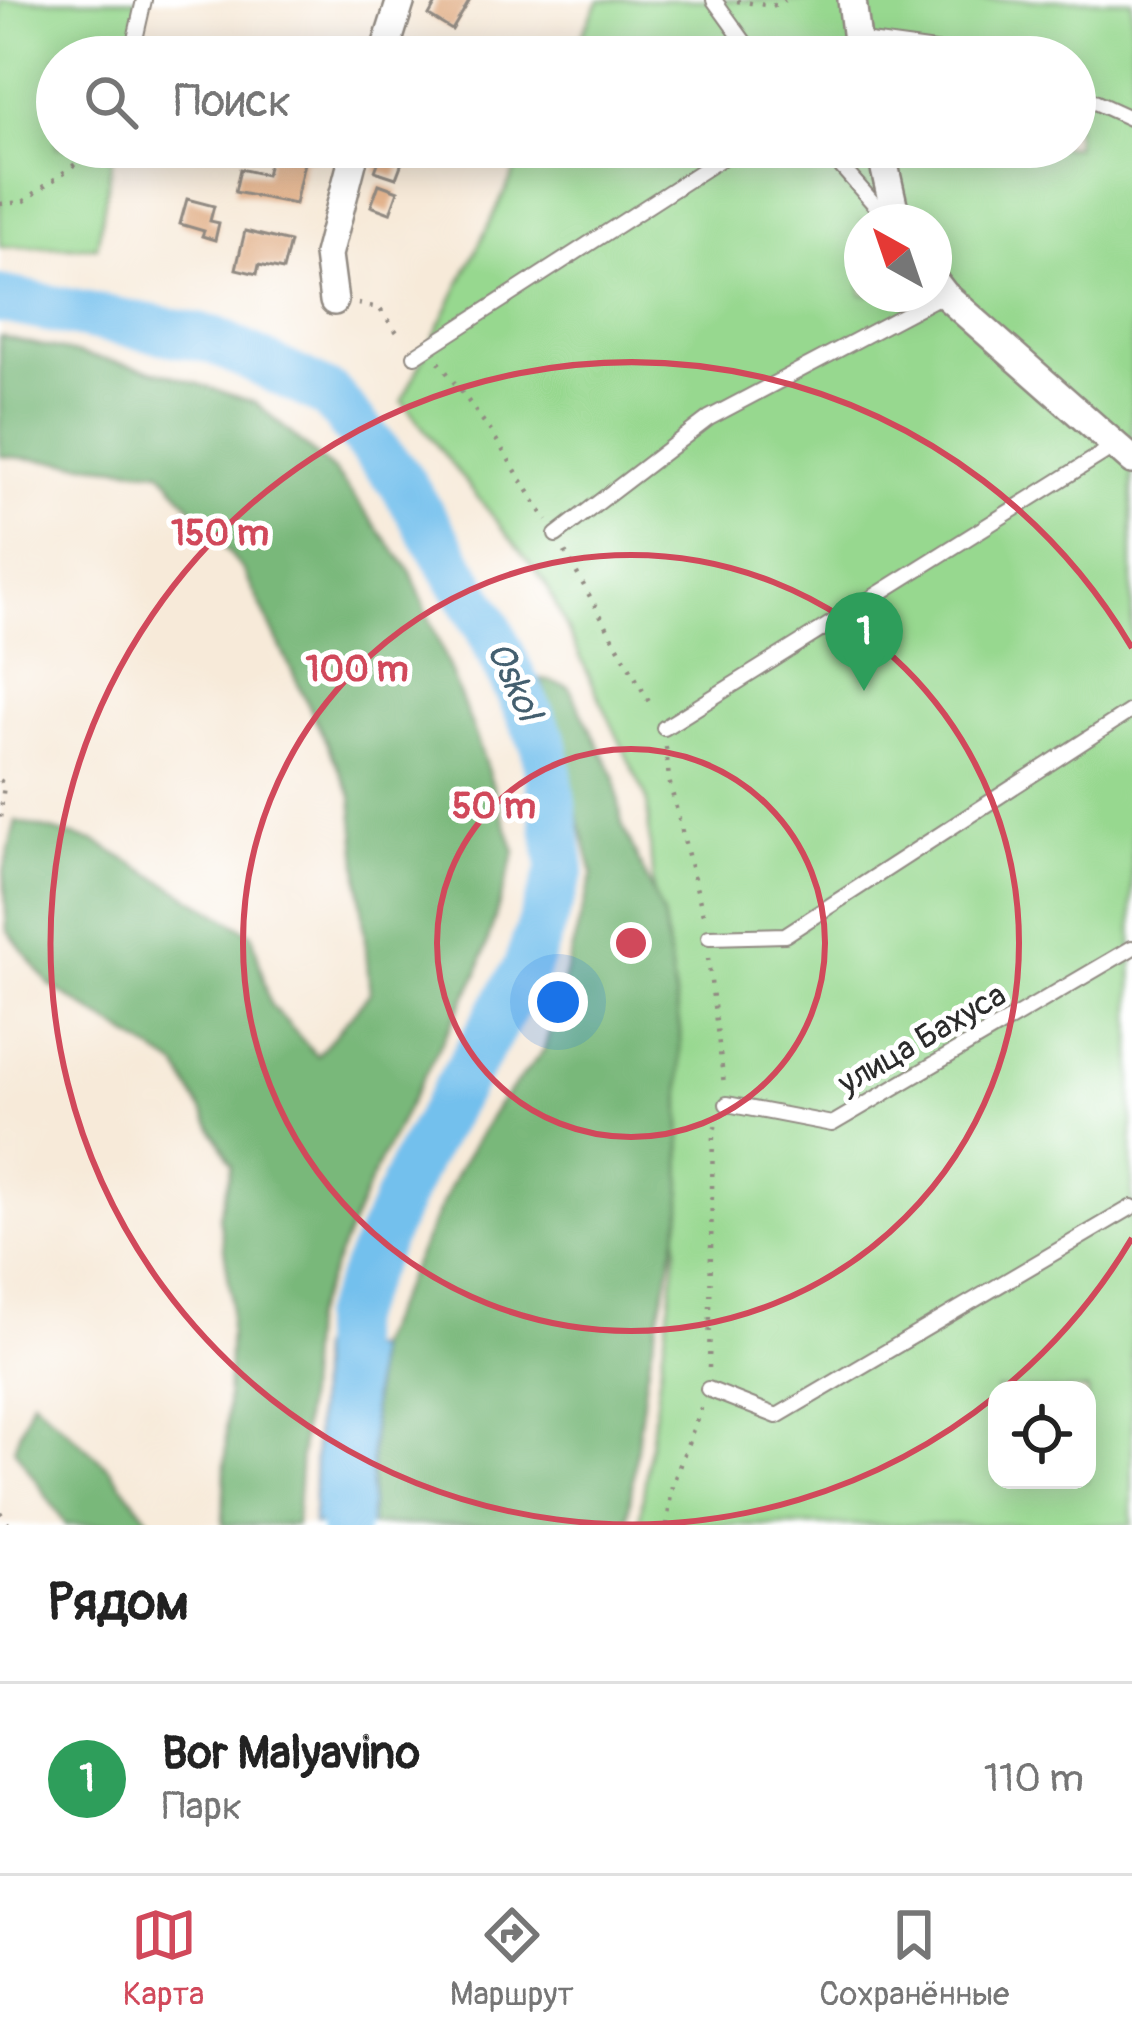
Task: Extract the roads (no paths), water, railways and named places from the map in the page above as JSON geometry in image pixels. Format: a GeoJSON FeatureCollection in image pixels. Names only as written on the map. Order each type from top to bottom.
{"type":"FeatureCollection","features":[{"type":"Feature","properties":{"kind":"street"},"geometry":{"type":"LineString","coordinates":[[389,36],[400,0]]}},
{"type":"Feature","properties":{"kind":"street"},"geometry":{"type":"LineString","coordinates":[[852,0],[856,36]]}},
{"type":"Feature","properties":{"kind":"street"},"geometry":{"type":"LineString","coordinates":[[334,301],[328,255],[351,168]]}},
{"type":"Feature","properties":{"kind":"street"},"geometry":{"type":"LineString","coordinates":[[884,168],[890,204]]}},
{"type":"Feature","properties":{"kind":"street"},"geometry":{"type":"LineString","coordinates":[[952,300],[1124,452]]}},
{"type":"Feature","properties":{"kind":"lane"},"geometry":{"type":"LineString","coordinates":[[136,36],[144,0]]}},
{"type":"Feature","properties":{"kind":"lane"},"geometry":{"type":"LineString","coordinates":[[715,0],[740,36]]}},
{"type":"Feature","properties":{"kind":"lane"},"geometry":{"type":"LineString","coordinates":[[1096,103],[1132,119]]}},
{"type":"Feature","properties":{"kind":"lane"},"geometry":{"type":"LineString","coordinates":[[415,356],[706,168]]}},
{"type":"Feature","properties":{"kind":"lane"},"geometry":{"type":"LineString","coordinates":[[843,168],[876,204]]}},
{"type":"Feature","properties":{"kind":"lane"},"geometry":{"type":"LineString","coordinates":[[556,535],[709,418],[897,312]]}},
{"type":"Feature","properties":{"kind":"lane"},"geometry":{"type":"LineString","coordinates":[[664,728],[1124,452]]}},
{"type":"Feature","properties":{"kind":"lane"},"geometry":{"type":"LineString","coordinates":[[709,937],[785,934],[1132,710]]}},
{"type":"Feature","properties":{"kind":"lane","name":"улица Бахуса"},"geometry":{"type":"LineString","coordinates":[[727,1104],[832,1124],[1132,948]]}},
{"type":"Feature","properties":{"kind":"lane"},"geometry":{"type":"LineString","coordinates":[[708,1389],[777,1416],[1132,1207]]}},
{"type":"Feature","properties":{"kind":"water"},"geometry":{"type":"Polygon","coordinates":[[[318,1347],[374,1348],[370,1525],[313,1525],[318,1347]]]}},
{"type":"Feature","properties":{"kind":"waterway","name":"Oskol"},"geometry":{"type":"LineString","coordinates":[[0,299],[213,340],[329,395],[401,481],[488,627],[544,744],[561,869],[525,971],[417,1158],[342,1322],[344,1525]]}},
{"type":"Feature","properties":{"kind":"place","name":"Bor Malyavino"},"geometry":{"type":"Point","coordinates":[864,691]}}]}
